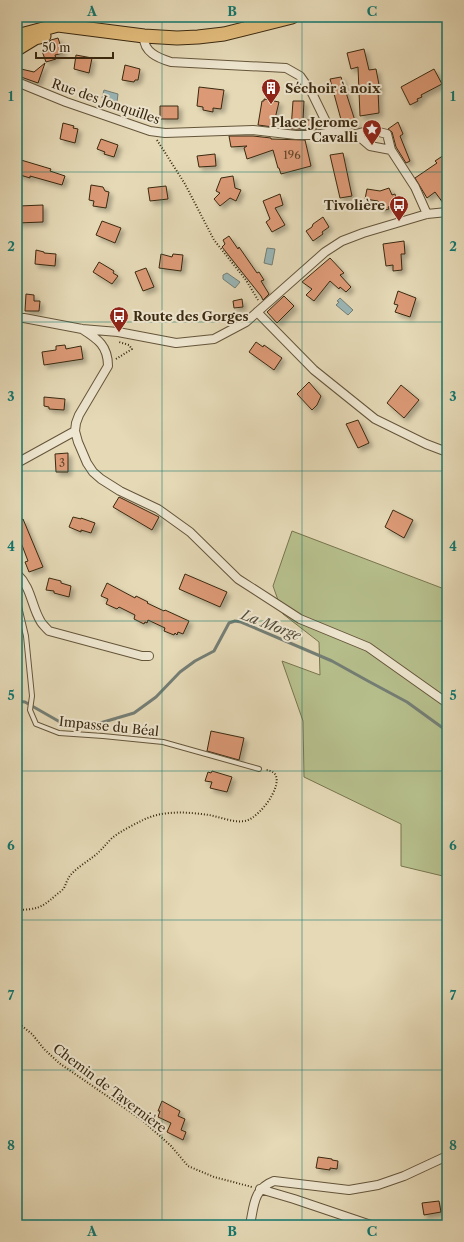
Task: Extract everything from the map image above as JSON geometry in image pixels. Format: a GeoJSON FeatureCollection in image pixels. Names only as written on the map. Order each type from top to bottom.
{"type":"FeatureCollection","features":[{"type":"Feature","properties":{"kind":"main road"},"geometry":{"type":"LineString","coordinates":[[17,36],[58,25],[144,36],[177,38],[198,37],[224,34],[292,17]]}},
{"type":"Feature","properties":{"kind":"main road"},"geometry":{"type":"LineString","coordinates":[[17,48],[36,38],[78,27]]}},
{"type":"Feature","properties":{"kind":"street"},"geometry":{"type":"LineString","coordinates":[[144,36],[144,41],[150,53],[160,59],[171,62],[286,68],[300,76],[312,93],[331,132]]}},
{"type":"Feature","properties":{"kind":"street","name":"Rue des Jonquilles"},"geometry":{"type":"LineString","coordinates":[[17,82],[73,104],[150,131],[164,133],[253,130],[296,135],[331,132],[356,134],[371,130],[387,134],[391,150],[415,188],[427,214]]}},
{"type":"Feature","properties":{"kind":"street"},"geometry":{"type":"LineString","coordinates":[[356,134],[370,146],[391,150]]}},
{"type":"Feature","properties":{"kind":"street"},"geometry":{"type":"LineString","coordinates":[[17,318],[82,329],[118,332],[176,343],[214,339],[246,322],[325,252],[342,241],[362,233],[427,214],[447,212]]}},
{"type":"Feature","properties":{"kind":"street"},"geometry":{"type":"LineString","coordinates":[[260,310],[314,370],[375,419],[426,444],[447,452]]}},
{"type":"Feature","properties":{"kind":"street"},"geometry":{"type":"LineString","coordinates":[[82,329],[97,338],[102,344],[108,358],[108,366],[79,415],[76,423],[75,431],[80,448],[93,472],[120,491],[158,509],[190,532],[238,579],[300,619],[368,647],[447,703]]}},
{"type":"Feature","properties":{"kind":"street"},"geometry":{"type":"LineString","coordinates":[[17,463],[75,431]]}},
{"type":"Feature","properties":{"kind":"street"},"geometry":{"type":"LineString","coordinates":[[17,574],[22,579],[30,594],[41,622],[49,631],[142,656],[149,656]]}},
{"type":"Feature","properties":{"kind":"street"},"geometry":{"type":"LineString","coordinates":[[250,1225],[255,1201],[260,1189],[266,1184],[274,1181],[349,1190],[378,1185],[404,1176],[447,1156]]}},
{"type":"Feature","properties":{"kind":"street"},"geometry":{"type":"LineString","coordinates":[[260,1189],[371,1225]]}},
{"type":"Feature","properties":{"kind":"lane","name":"Impasse du Béal"},"geometry":{"type":"LineString","coordinates":[[17,598],[26,636],[32,696],[30,710],[36,724],[59,733],[163,742],[259,769]]}},
{"type":"Feature","properties":{"kind":"path"},"geometry":{"type":"LineString","coordinates":[[157,132],[157,141],[185,184],[214,240],[246,280],[260,310]]}},
{"type":"Feature","properties":{"kind":"path"},"geometry":{"type":"LineString","coordinates":[[108,366],[119,356],[132,349],[129,345],[120,343],[115,339],[118,332]]}},
{"type":"Feature","properties":{"kind":"path"},"geometry":{"type":"LineString","coordinates":[[17,910],[44,906],[64,888],[69,877],[113,838],[145,819],[157,815],[173,813],[209,815],[239,821],[246,821],[252,818],[268,804],[277,780],[274,773],[269,770],[259,769]]}},
{"type":"Feature","properties":{"kind":"path","name":"Chemin de Tavernière"},"geometry":{"type":"LineString","coordinates":[[17,1022],[32,1034],[44,1049],[59,1063],[142,1120],[171,1146],[188,1166],[214,1177],[260,1189]]}},
{"type":"Feature","properties":{"kind":"green space"},"geometry":{"type":"Polygon","coordinates":[[[292,531],[447,590],[447,877],[401,866],[401,824],[304,777],[303,721],[282,661],[320,675],[319,642],[283,614],[273,586],[292,531]]]}},
{"type":"Feature","properties":{"kind":"water"},"geometry":{"type":"Polygon","coordinates":[[[104,90],[118,94],[117,102],[102,98],[104,90]]]}},
{"type":"Feature","properties":{"kind":"water"},"geometry":{"type":"Polygon","coordinates":[[[267,248],[275,249],[272,265],[264,263],[267,248]]]}},
{"type":"Feature","properties":{"kind":"water"},"geometry":{"type":"Polygon","coordinates":[[[227,273],[240,282],[235,288],[223,279],[223,275],[227,273]]]}},
{"type":"Feature","properties":{"kind":"water"},"geometry":{"type":"Polygon","coordinates":[[[340,298],[353,310],[348,315],[336,305],[340,298]]]}},
{"type":"Feature","properties":{"kind":"building"},"geometry":{"type":"Polygon","coordinates":[[[58,38],[63,53],[55,55],[56,59],[46,62],[42,51],[46,50],[44,44],[58,38]]]}},
{"type":"Feature","properties":{"kind":"building"},"geometry":{"type":"Polygon","coordinates":[[[364,49],[369,70],[376,69],[380,90],[378,90],[379,113],[360,116],[358,67],[351,69],[347,53],[364,49]]]}},
{"type":"Feature","properties":{"kind":"building"},"geometry":{"type":"Polygon","coordinates":[[[76,55],[92,58],[89,73],[74,69],[76,55]]]}},
{"type":"Feature","properties":{"kind":"building"},"geometry":{"type":"Polygon","coordinates":[[[45,63],[38,83],[21,77],[21,69],[34,72],[45,63]]]}},
{"type":"Feature","properties":{"kind":"building"},"geometry":{"type":"Polygon","coordinates":[[[125,65],[140,69],[138,80],[135,80],[134,82],[122,80],[125,65]]]}},
{"type":"Feature","properties":{"kind":"building"},"geometry":{"type":"Polygon","coordinates":[[[434,69],[442,84],[421,95],[422,97],[417,99],[418,101],[410,105],[401,87],[434,69]]]}},
{"type":"Feature","properties":{"kind":"building"},"geometry":{"type":"Polygon","coordinates":[[[341,77],[357,127],[343,127],[330,79],[341,77]]]}},
{"type":"Feature","properties":{"kind":"building"},"geometry":{"type":"Polygon","coordinates":[[[199,87],[224,90],[221,109],[213,108],[213,112],[203,110],[203,107],[197,106],[199,87]]]}},
{"type":"Feature","properties":{"kind":"building"},"geometry":{"type":"Polygon","coordinates":[[[264,99],[279,102],[273,127],[258,125],[262,101],[264,101],[264,99]]]}},
{"type":"Feature","properties":{"kind":"building"},"geometry":{"type":"Polygon","coordinates":[[[293,101],[304,101],[303,120],[316,120],[317,129],[291,129],[293,101]]]}},
{"type":"Feature","properties":{"kind":"building"},"geometry":{"type":"Polygon","coordinates":[[[160,106],[178,106],[178,119],[160,119],[160,106]]]}},
{"type":"Feature","properties":{"kind":"building"},"geometry":{"type":"Polygon","coordinates":[[[398,122],[403,134],[400,136],[410,161],[406,163],[396,147],[392,132],[388,129],[398,122]]]}},
{"type":"Feature","properties":{"kind":"building"},"geometry":{"type":"Polygon","coordinates":[[[63,123],[74,126],[73,128],[78,129],[75,143],[60,139],[63,123]]]}},
{"type":"Feature","properties":{"kind":"building"},"geometry":{"type":"Polygon","coordinates":[[[229,136],[253,136],[271,139],[305,140],[311,166],[281,174],[273,150],[247,159],[244,148],[247,146],[231,147],[229,136]]]}},
{"type":"Feature","properties":{"kind":"building"},"geometry":{"type":"Polygon","coordinates":[[[101,139],[118,145],[114,157],[104,154],[105,152],[97,149],[101,139]]]}},
{"type":"Feature","properties":{"kind":"building"},"geometry":{"type":"Polygon","coordinates":[[[343,153],[352,196],[340,198],[330,155],[343,153]]]}},
{"type":"Feature","properties":{"kind":"building"},"geometry":{"type":"Polygon","coordinates":[[[447,153],[446,207],[435,192],[427,198],[415,178],[437,163],[435,161],[447,153]]]}},
{"type":"Feature","properties":{"kind":"building"},"geometry":{"type":"Polygon","coordinates":[[[215,154],[216,166],[199,167],[197,156],[215,154]]]}},
{"type":"Feature","properties":{"kind":"building"},"geometry":{"type":"Polygon","coordinates":[[[21,160],[51,169],[50,171],[65,176],[62,185],[17,174],[21,160]]]}},
{"type":"Feature","properties":{"kind":"building"},"geometry":{"type":"Polygon","coordinates":[[[233,176],[235,188],[241,190],[236,201],[230,198],[220,206],[214,199],[220,193],[216,191],[221,178],[233,176]]]}},
{"type":"Feature","properties":{"kind":"building"},"geometry":{"type":"Polygon","coordinates":[[[91,185],[103,187],[105,191],[109,192],[106,208],[93,206],[94,201],[89,200],[91,185]]]}},
{"type":"Feature","properties":{"kind":"building"},"geometry":{"type":"Polygon","coordinates":[[[166,186],[168,199],[150,201],[148,188],[166,186]]]}},
{"type":"Feature","properties":{"kind":"building"},"geometry":{"type":"Polygon","coordinates":[[[389,188],[392,195],[395,194],[398,204],[388,207],[389,209],[381,211],[378,201],[365,199],[367,189],[380,191],[389,188]]]}},
{"type":"Feature","properties":{"kind":"building"},"geometry":{"type":"Polygon","coordinates":[[[280,194],[283,205],[275,208],[285,225],[272,232],[266,222],[270,219],[263,201],[280,194]]]}},
{"type":"Feature","properties":{"kind":"building"},"geometry":{"type":"Polygon","coordinates":[[[43,205],[43,222],[17,223],[19,206],[43,205]]]}},
{"type":"Feature","properties":{"kind":"building"},"geometry":{"type":"Polygon","coordinates":[[[323,217],[329,227],[322,232],[323,234],[313,241],[306,231],[323,217]]]}},
{"type":"Feature","properties":{"kind":"building"},"geometry":{"type":"Polygon","coordinates":[[[102,221],[121,228],[115,243],[96,235],[102,221]]]}},
{"type":"Feature","properties":{"kind":"building"},"geometry":{"type":"Polygon","coordinates":[[[229,236],[264,280],[261,281],[269,294],[263,300],[222,247],[225,244],[223,240],[229,236]]]}},
{"type":"Feature","properties":{"kind":"building"},"geometry":{"type":"Polygon","coordinates":[[[404,241],[405,254],[401,254],[402,270],[393,271],[393,265],[386,266],[383,244],[404,241]]]}},
{"type":"Feature","properties":{"kind":"building"},"geometry":{"type":"Polygon","coordinates":[[[36,250],[44,253],[56,254],[55,266],[35,264],[36,250]]]}},
{"type":"Feature","properties":{"kind":"building"},"geometry":{"type":"Polygon","coordinates":[[[161,254],[172,257],[173,254],[183,255],[181,271],[159,268],[161,254]]]}},
{"type":"Feature","properties":{"kind":"building"},"geometry":{"type":"Polygon","coordinates":[[[330,258],[344,273],[340,275],[351,287],[346,292],[340,287],[339,289],[330,281],[314,301],[306,295],[312,289],[302,282],[330,258]]]}},
{"type":"Feature","properties":{"kind":"building"},"geometry":{"type":"Polygon","coordinates":[[[99,262],[114,271],[113,273],[118,276],[112,284],[93,272],[99,262]]]}},
{"type":"Feature","properties":{"kind":"building"},"geometry":{"type":"Polygon","coordinates":[[[146,268],[154,287],[143,291],[135,272],[146,268]]]}},
{"type":"Feature","properties":{"kind":"building"},"geometry":{"type":"Polygon","coordinates":[[[398,291],[416,298],[410,317],[395,312],[398,305],[394,304],[398,291]]]}},
{"type":"Feature","properties":{"kind":"building"},"geometry":{"type":"Polygon","coordinates":[[[26,294],[34,295],[34,301],[40,301],[39,311],[25,311],[26,294]]]}},
{"type":"Feature","properties":{"kind":"building"},"geometry":{"type":"Polygon","coordinates":[[[284,296],[294,306],[277,323],[267,312],[284,296]]]}},
{"type":"Feature","properties":{"kind":"building"},"geometry":{"type":"Polygon","coordinates":[[[242,299],[243,307],[234,308],[233,301],[242,299]]]}},
{"type":"Feature","properties":{"kind":"building"},"geometry":{"type":"Polygon","coordinates":[[[256,342],[263,347],[264,345],[282,358],[274,370],[249,352],[256,342]]]}},
{"type":"Feature","properties":{"kind":"building"},"geometry":{"type":"Polygon","coordinates":[[[65,345],[66,349],[81,346],[83,359],[44,365],[42,352],[56,350],[56,346],[65,345]]]}},
{"type":"Feature","properties":{"kind":"building"},"geometry":{"type":"Polygon","coordinates":[[[309,382],[321,396],[317,405],[312,410],[297,394],[309,382]]]}},
{"type":"Feature","properties":{"kind":"building"},"geometry":{"type":"Polygon","coordinates":[[[401,385],[419,400],[404,418],[387,403],[401,385]]]}},
{"type":"Feature","properties":{"kind":"building"},"geometry":{"type":"Polygon","coordinates":[[[44,397],[65,399],[64,410],[49,409],[49,407],[44,406],[44,397]]]}},
{"type":"Feature","properties":{"kind":"building"},"geometry":{"type":"Polygon","coordinates":[[[358,420],[369,443],[358,448],[346,424],[358,420]]]}},
{"type":"Feature","properties":{"kind":"building"},"geometry":{"type":"Polygon","coordinates":[[[68,453],[68,472],[56,472],[55,454],[68,453]]]}},
{"type":"Feature","properties":{"kind":"building"},"geometry":{"type":"Polygon","coordinates":[[[119,497],[159,517],[152,530],[113,507],[119,497]]]}},
{"type":"Feature","properties":{"kind":"building"},"geometry":{"type":"Polygon","coordinates":[[[393,510],[413,520],[404,538],[385,527],[393,510]]]}},
{"type":"Feature","properties":{"kind":"building"},"geometry":{"type":"Polygon","coordinates":[[[73,517],[95,523],[91,533],[81,530],[81,532],[69,527],[73,517]]]}},
{"type":"Feature","properties":{"kind":"building"},"geometry":{"type":"Polygon","coordinates":[[[23,519],[43,567],[29,572],[25,562],[28,561],[20,540],[17,542],[17,522],[23,519]]]}},
{"type":"Feature","properties":{"kind":"building"},"geometry":{"type":"Polygon","coordinates":[[[185,574],[227,592],[220,607],[179,589],[185,574]]]}},
{"type":"Feature","properties":{"kind":"building"},"geometry":{"type":"Polygon","coordinates":[[[49,578],[61,581],[61,583],[71,586],[69,597],[54,593],[54,591],[46,590],[49,578]]]}},
{"type":"Feature","properties":{"kind":"building"},"geometry":{"type":"Polygon","coordinates":[[[107,583],[135,598],[136,596],[148,602],[147,603],[189,621],[183,634],[178,632],[177,635],[175,633],[174,635],[164,631],[165,628],[148,620],[147,623],[145,622],[144,624],[134,619],[135,615],[119,607],[117,609],[106,604],[108,599],[101,596],[107,583]]]}},
{"type":"Feature","properties":{"kind":"building"},"geometry":{"type":"Polygon","coordinates":[[[211,731],[244,738],[239,760],[207,751],[211,731]]]}},
{"type":"Feature","properties":{"kind":"building"},"geometry":{"type":"Polygon","coordinates":[[[212,771],[232,777],[227,792],[210,788],[212,782],[205,781],[208,772],[211,773],[212,771]]]}},
{"type":"Feature","properties":{"kind":"building"},"geometry":{"type":"Polygon","coordinates":[[[162,1101],[180,1111],[178,1116],[185,1119],[181,1130],[186,1132],[183,1140],[167,1132],[171,1123],[158,1117],[160,1111],[158,1111],[162,1101]]]}},
{"type":"Feature","properties":{"kind":"building"},"geometry":{"type":"Polygon","coordinates":[[[318,1157],[338,1161],[337,1169],[330,1168],[330,1170],[316,1168],[318,1157]]]}},
{"type":"Feature","properties":{"kind":"building"},"geometry":{"type":"Polygon","coordinates":[[[439,1201],[441,1212],[424,1215],[422,1203],[439,1201]]]}},
{"type":"Feature","properties":{"kind":"waterway","name":"La Morge"},"geometry":{"type":"LineString","coordinates":[[17,701],[25,702],[60,722],[78,727],[90,726],[134,713],[156,697],[180,672],[195,661],[214,651],[229,623],[235,621],[241,622],[332,661],[407,702],[447,731]]}},
{"type":"Feature","properties":{"kind":"place","name":"Séchoir à noix"},"geometry":{"type":"Point","coordinates":[271,105]}},
{"type":"Feature","properties":{"kind":"place","name":"Place Jerome Cavalli"},"geometry":{"type":"Point","coordinates":[372,146]}},
{"type":"Feature","properties":{"kind":"place","name":"Tivolière"},"geometry":{"type":"Point","coordinates":[399,222]}},
{"type":"Feature","properties":{"kind":"place","name":"Route des Gorges"},"geometry":{"type":"Point","coordinates":[119,333]}}]}
